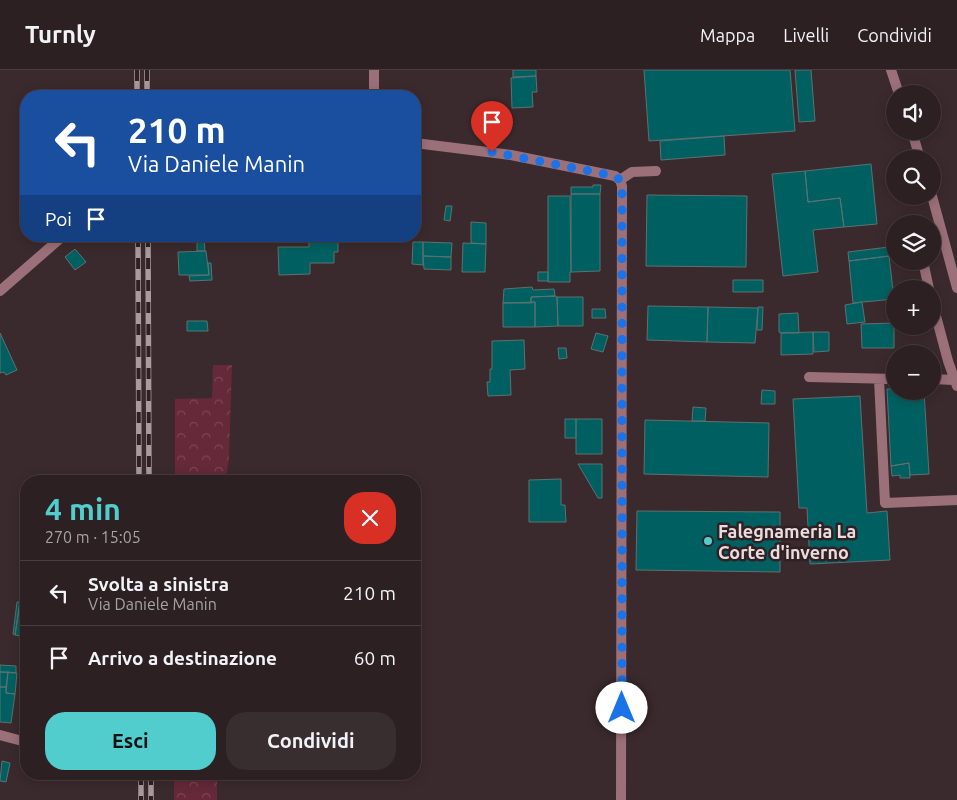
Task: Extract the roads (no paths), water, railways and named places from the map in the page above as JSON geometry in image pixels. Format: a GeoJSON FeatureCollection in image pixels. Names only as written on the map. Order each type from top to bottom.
{"type":"FeatureCollection","features":[{"type":"Feature","properties":{"kind":"street"},"geometry":{"type":"LineString","coordinates":[[374,70],[374,90]]}},
{"type":"Feature","properties":{"kind":"street"},"geometry":{"type":"LineString","coordinates":[[891,70],[896,85]]}},
{"type":"Feature","properties":{"kind":"street"},"geometry":{"type":"LineString","coordinates":[[421,144],[510,155],[615,176],[620,180],[622,186],[621,800]]}},
{"type":"Feature","properties":{"kind":"street"},"geometry":{"type":"LineString","coordinates":[[620,180],[632,172],[656,171]]}},
{"type":"Feature","properties":{"kind":"street"},"geometry":{"type":"LineString","coordinates":[[934,205],[957,288]]}},
{"type":"Feature","properties":{"kind":"street"},"geometry":{"type":"LineString","coordinates":[[0,291],[56,242]]}},
{"type":"Feature","properties":{"kind":"street"},"geometry":{"type":"LineString","coordinates":[[941,332],[956,383],[941,380]]}},
{"type":"Feature","properties":{"kind":"street"},"geometry":{"type":"LineString","coordinates":[[809,377],[886,379]]}},
{"type":"Feature","properties":{"kind":"street"},"geometry":{"type":"LineString","coordinates":[[879,379],[885,502],[957,500]]}},
{"type":"Feature","properties":{"kind":"street"},"geometry":{"type":"LineString","coordinates":[[0,735],[20,740]]}},
{"type":"Feature","properties":{"kind":"railway"},"geometry":{"type":"LineString","coordinates":[[137,70],[137,90]]}},
{"type":"Feature","properties":{"kind":"railway"},"geometry":{"type":"LineString","coordinates":[[147,70],[147,90]]}},
{"type":"Feature","properties":{"kind":"railway"},"geometry":{"type":"LineString","coordinates":[[138,242],[139,475]]}},
{"type":"Feature","properties":{"kind":"railway"},"geometry":{"type":"LineString","coordinates":[[148,242],[149,475]]}},
{"type":"Feature","properties":{"kind":"railway"},"geometry":{"type":"LineString","coordinates":[[141,780],[141,800]]}},
{"type":"Feature","properties":{"kind":"railway"},"geometry":{"type":"LineString","coordinates":[[151,780],[151,800]]}},
{"type":"Feature","properties":{"kind":"place","name":"Falegnameria La Corte d'inverno"},"geometry":{"type":"Point","coordinates":[708,541]}}]}
